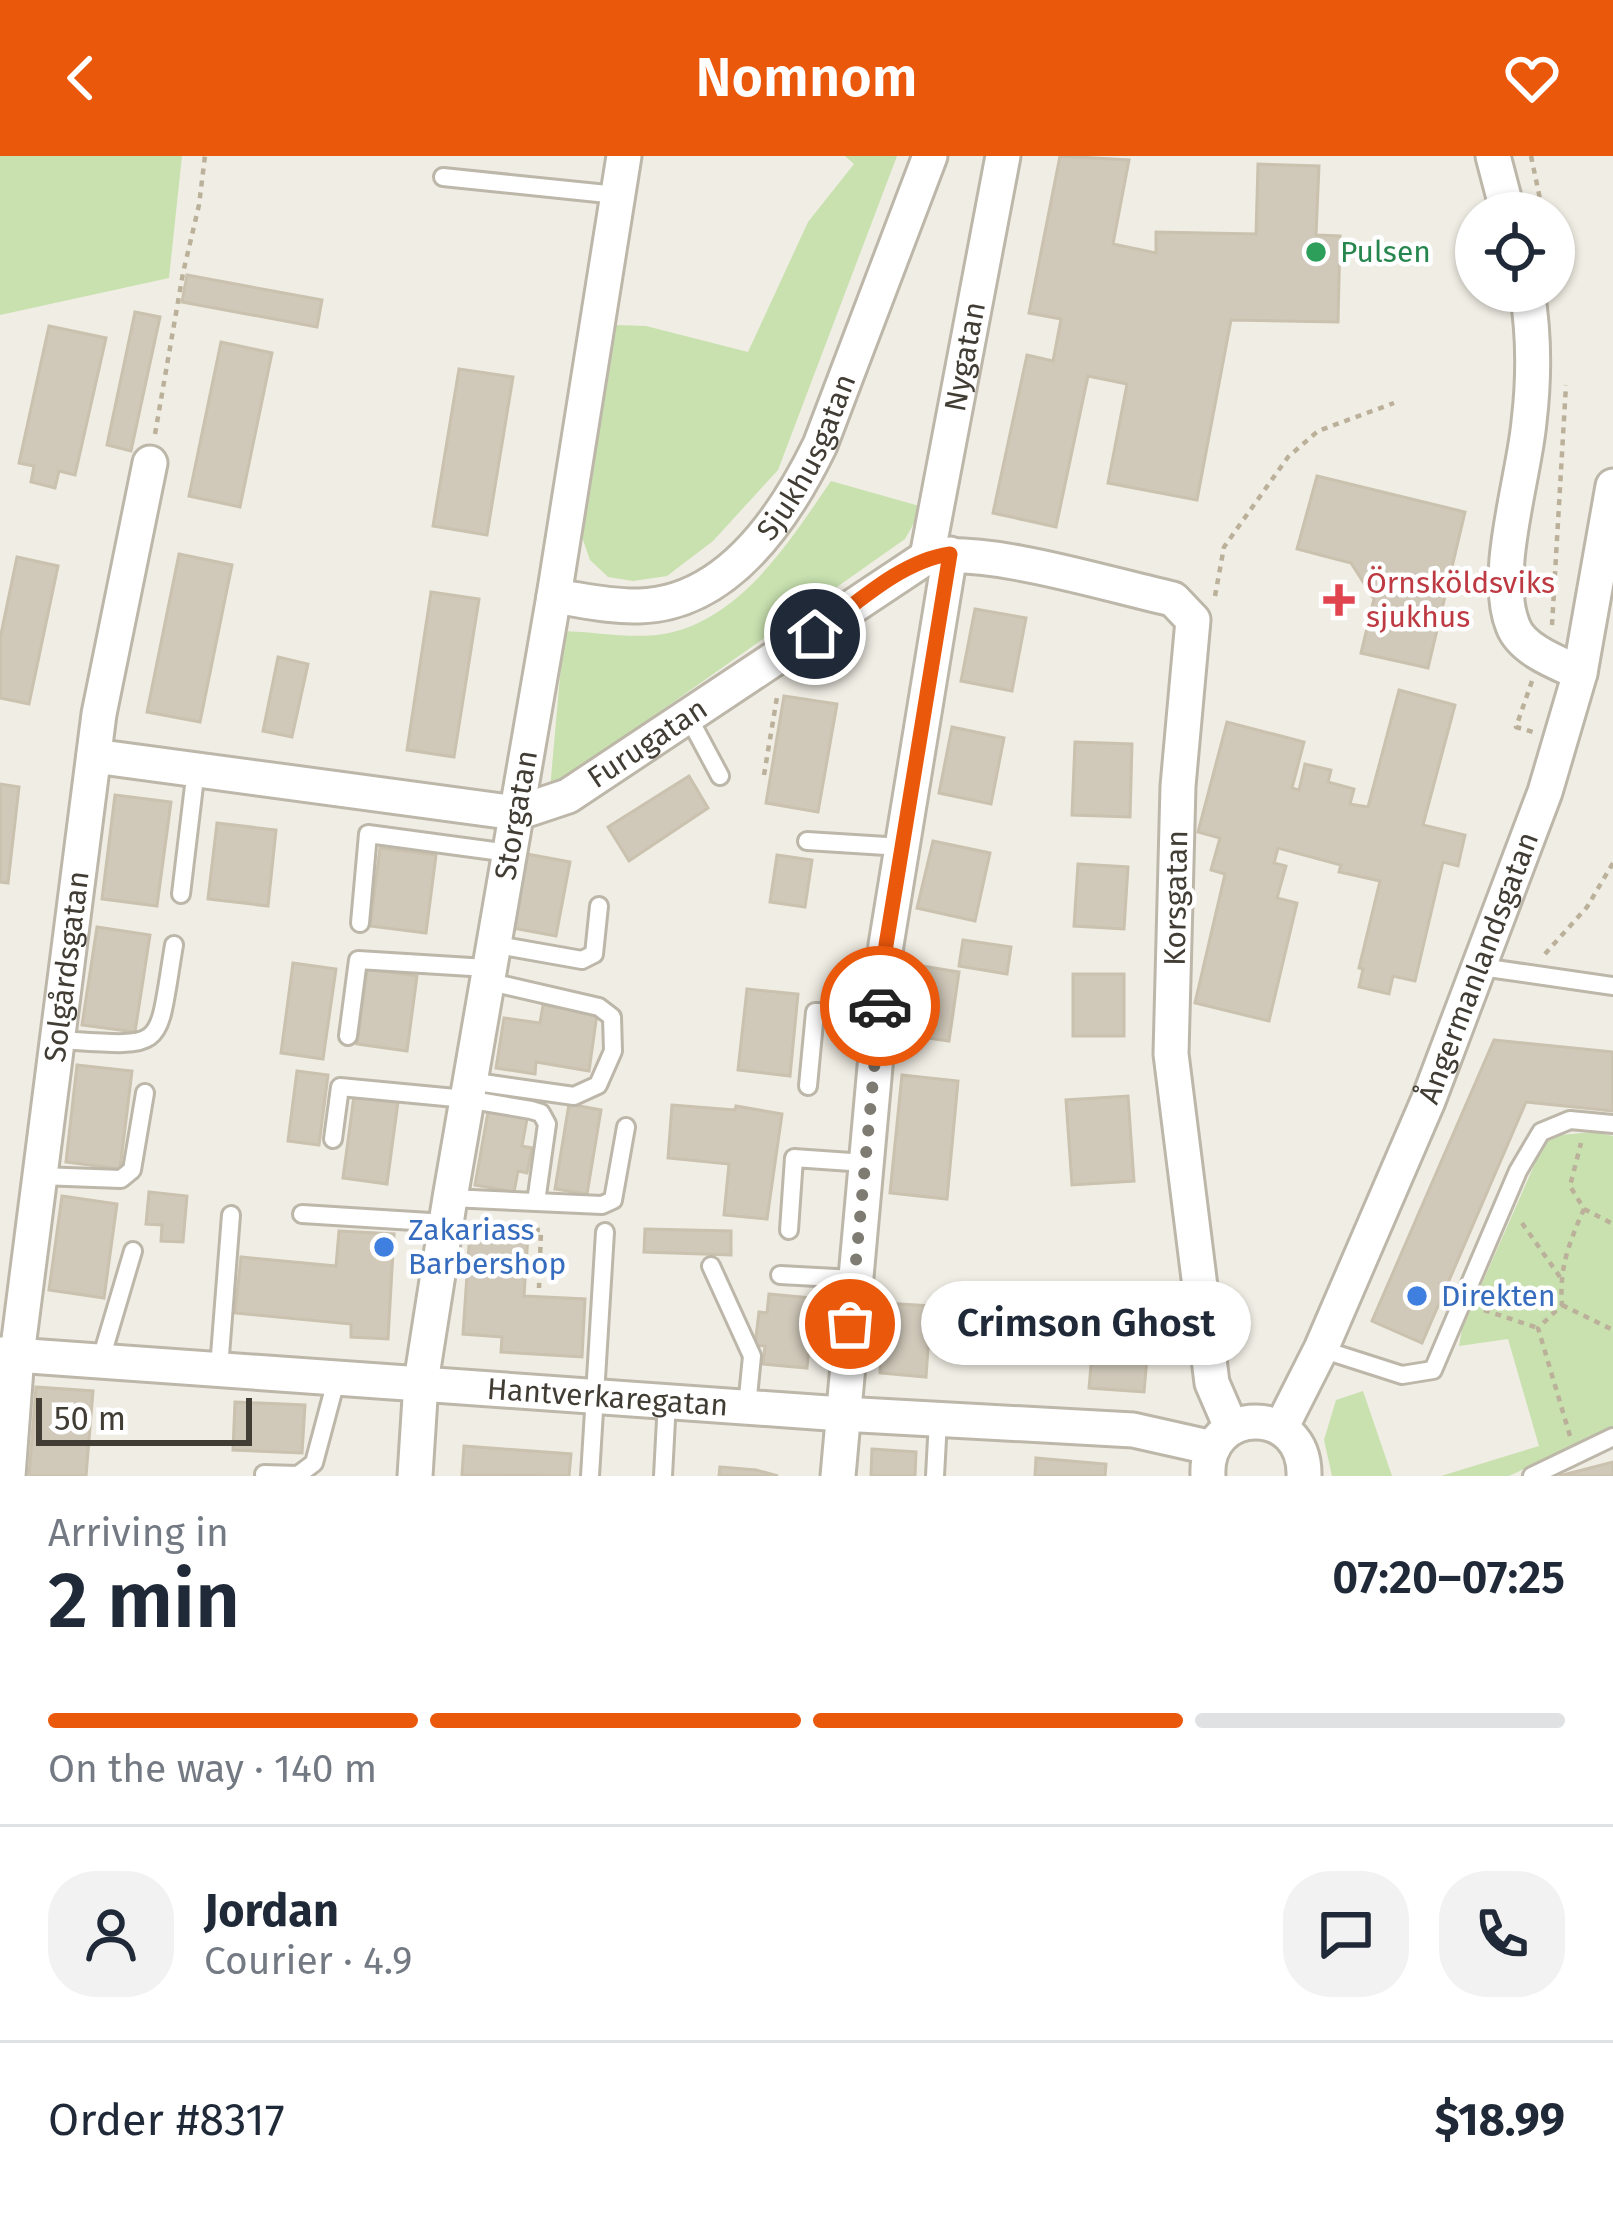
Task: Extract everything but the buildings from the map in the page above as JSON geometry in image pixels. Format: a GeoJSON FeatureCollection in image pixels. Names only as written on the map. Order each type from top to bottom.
{"type":"FeatureCollection","features":[{"type":"Feature","properties":{"kind":"street","name":"Storgatan"},"geometry":{"type":"LineString","coordinates":[[415,1476],[421,1382],[467,1090],[518,813],[624,156]]}},
{"type":"Feature","properties":{"kind":"street","name":"Sjukhusgatan"},"geometry":{"type":"LineString","coordinates":[[554,596],[639,606],[679,600],[705,589],[743,558],[769,528],[798,489],[820,445],[930,156]]}},
{"type":"Feature","properties":{"kind":"street","name":"Nygatan"},"geometry":{"type":"LineString","coordinates":[[838,1476],[879,1013],[938,556],[1003,156]]}},
{"type":"Feature","properties":{"kind":"street"},"geometry":{"type":"LineString","coordinates":[[1492,156],[1502,192]]}},
{"type":"Feature","properties":{"kind":"street"},"geometry":{"type":"LineString","coordinates":[[1530,312],[1529,422],[1504,589],[1514,631],[1541,655],[1580,673]]}},
{"type":"Feature","properties":{"kind":"street","name":"Solgårdsgatan"},"geometry":{"type":"LineString","coordinates":[[8,1476],[8,1355],[40,1176],[94,756],[150,463]]}},
{"type":"Feature","properties":{"kind":"street","name":"Ångermanlandsgatan"},"geometry":{"type":"LineString","coordinates":[[1281,1428],[1429,1101],[1481,967],[1580,673],[1613,486]]}},
{"type":"Feature","properties":{"kind":"street"},"geometry":{"type":"LineString","coordinates":[[938,556],[984,558],[1174,599],[1193,620],[1192,638]]}},
{"type":"Feature","properties":{"kind":"street","name":"Furugatan"},"geometry":{"type":"LineString","coordinates":[[94,756],[518,813],[568,796],[938,556]]}},
{"type":"Feature","properties":{"kind":"street","name":"Korsgatan"},"geometry":{"type":"LineString","coordinates":[[1192,638],[1178,785],[1171,1054],[1217,1450]]}},
{"type":"Feature","properties":{"kind":"street","name":"Hantverkaregatan"},"geometry":{"type":"LineString","coordinates":[[8,1355],[748,1408],[1133,1430],[1217,1450],[1261,1421],[1281,1428]]}},
{"type":"Feature","properties":{"kind":"street"},"geometry":{"type":"LineString","coordinates":[[1281,1428],[1302,1454],[1304,1476]]}},
{"type":"Feature","properties":{"kind":"lane"},"geometry":{"type":"LineString","coordinates":[[442,177],[617,195]]}},
{"type":"Feature","properties":{"kind":"lane"},"geometry":{"type":"LineString","coordinates":[[688,718],[720,776]]}},
{"type":"Feature","properties":{"kind":"lane"},"geometry":{"type":"LineString","coordinates":[[181,894],[196,769]]}},
{"type":"Feature","properties":{"kind":"lane"},"geometry":{"type":"LineString","coordinates":[[359,922],[368,834],[508,853]]}},
{"type":"Feature","properties":{"kind":"lane"},"geometry":{"type":"LineString","coordinates":[[807,841],[902,848]]}},
{"type":"Feature","properties":{"kind":"lane"},"geometry":{"type":"LineString","coordinates":[[348,1036],[358,960],[487,964],[582,960],[593,954],[599,907]]}},
{"type":"Feature","properties":{"kind":"lane"},"geometry":{"type":"LineString","coordinates":[[59,1040],[146,1042],[160,1028],[174,945]]}},
{"type":"Feature","properties":{"kind":"lane"},"geometry":{"type":"LineString","coordinates":[[332,1139],[340,1088],[574,1096],[598,1085],[614,1051],[612,1017],[598,1007],[487,964]]}},
{"type":"Feature","properties":{"kind":"lane"},"geometry":{"type":"LineString","coordinates":[[1481,967],[1613,986]]}},
{"type":"Feature","properties":{"kind":"lane"},"geometry":{"type":"LineString","coordinates":[[808,1085],[815,1012],[879,1013]]}},
{"type":"Feature","properties":{"kind":"lane"},"geometry":{"type":"LineString","coordinates":[[467,1090],[541,1114],[547,1124],[536,1202]]}},
{"type":"Feature","properties":{"kind":"lane"},"geometry":{"type":"LineString","coordinates":[[40,1176],[121,1179],[132,1170],[146,1093]]}},
{"type":"Feature","properties":{"kind":"lane"},"geometry":{"type":"LineString","coordinates":[[1321,1348],[1402,1375],[1433,1370],[1507,1197],[1541,1132],[1554,1123],[1613,1124]]}},
{"type":"Feature","properties":{"kind":"lane"},"geometry":{"type":"LineString","coordinates":[[302,1214],[447,1217],[536,1202],[602,1205],[614,1201],[626,1127]]}},
{"type":"Feature","properties":{"kind":"lane"},"geometry":{"type":"LineString","coordinates":[[789,1230],[794,1158],[865,1163]]}},
{"type":"Feature","properties":{"kind":"lane"},"geometry":{"type":"LineString","coordinates":[[218,1368],[231,1215]]}},
{"type":"Feature","properties":{"kind":"lane"},"geometry":{"type":"LineString","coordinates":[[590,1476],[604,1232]]}},
{"type":"Feature","properties":{"kind":"lane"},"geometry":{"type":"LineString","coordinates":[[101,1359],[134,1251]]}},
{"type":"Feature","properties":{"kind":"lane"},"geometry":{"type":"LineString","coordinates":[[711,1266],[752,1356],[748,1408]]}},
{"type":"Feature","properties":{"kind":"lane"},"geometry":{"type":"LineString","coordinates":[[780,1275],[854,1279]]}},
{"type":"Feature","properties":{"kind":"lane"},"geometry":{"type":"LineString","coordinates":[[264,1474],[298,1475],[314,1463],[338,1376]]}},
{"type":"Feature","properties":{"kind":"lane"},"geometry":{"type":"LineString","coordinates":[[663,1476],[667,1401]]}},
{"type":"Feature","properties":{"kind":"lane"},"geometry":{"type":"LineString","coordinates":[[935,1476],[938,1420]]}},
{"type":"Feature","properties":{"kind":"lane"},"geometry":{"type":"LineString","coordinates":[[1532,1476],[1613,1438]]}},
{"type":"Feature","properties":{"kind":"path"},"geometry":{"type":"LineString","coordinates":[[150,463],[205,156]]}},
{"type":"Feature","properties":{"kind":"path"},"geometry":{"type":"LineString","coordinates":[[1531,156],[1539,192]]}},
{"type":"Feature","properties":{"kind":"path"},"geometry":{"type":"LineString","coordinates":[[1560,741],[1516,727],[1554,622],[1565,376]]}},
{"type":"Feature","properties":{"kind":"path"},"geometry":{"type":"LineString","coordinates":[[1192,638],[1217,592],[1224,547],[1288,457],[1318,431],[1394,403]]}},
{"type":"Feature","properties":{"kind":"path"},"geometry":{"type":"LineString","coordinates":[[764,775],[784,656]]}},
{"type":"Feature","properties":{"kind":"path"},"geometry":{"type":"LineString","coordinates":[[1533,974],[1549,948],[1587,907],[1613,863]]}},
{"type":"Feature","properties":{"kind":"path"},"geometry":{"type":"LineString","coordinates":[[1589,1120],[1570,1186],[1584,1209],[1613,1224]]}},
{"type":"Feature","properties":{"kind":"path"},"geometry":{"type":"LineString","coordinates":[[1507,1197],[1540,1254],[1560,1277]]}},
{"type":"Feature","properties":{"kind":"path"},"geometry":{"type":"LineString","coordinates":[[1562,1305],[1565,1251],[1584,1209]]}},
{"type":"Feature","properties":{"kind":"path"},"geometry":{"type":"LineString","coordinates":[[447,1217],[479,1226],[541,1230],[539,1288]]}},
{"type":"Feature","properties":{"kind":"path"},"geometry":{"type":"LineString","coordinates":[[1461,1305],[1498,1312],[1538,1328]]}},
{"type":"Feature","properties":{"kind":"path"},"geometry":{"type":"LineString","coordinates":[[1538,1328],[1562,1305]]}},
{"type":"Feature","properties":{"kind":"path"},"geometry":{"type":"LineString","coordinates":[[1562,1305],[1613,1330]]}},
{"type":"Feature","properties":{"kind":"path"},"geometry":{"type":"LineString","coordinates":[[1538,1328],[1576,1456]]}},
{"type":"Feature","properties":{"kind":"green space"},"geometry":{"type":"Polygon","coordinates":[[[0,156],[182,156],[169,278],[0,315],[0,156]]]}},
{"type":"Feature","properties":{"kind":"green space"},"geometry":{"type":"Polygon","coordinates":[[[845,156],[897,156],[778,470],[713,541],[667,576],[633,581],[608,577],[590,560],[582,537],[616,325],[646,326],[748,352],[808,222],[854,164],[845,156]]]}},
{"type":"Feature","properties":{"kind":"green space"},"geometry":{"type":"Polygon","coordinates":[[[831,481],[923,507],[905,539],[550,789],[564,631],[657,635],[696,624],[743,593],[763,572],[831,481]]]}},
{"type":"Feature","properties":{"kind":"green space"},"geometry":{"type":"Polygon","coordinates":[[[1594,1132],[1613,1136],[1613,1427],[1509,1476],[1441,1476],[1539,1446],[1508,1339],[1459,1346],[1462,1329],[1544,1143],[1560,1135],[1594,1132]]]}},
{"type":"Feature","properties":{"kind":"green space"},"geometry":{"type":"Polygon","coordinates":[[[1363,1391],[1392,1476],[1332,1476],[1324,1440],[1336,1400],[1363,1391]]]}},
{"type":"Feature","properties":{"kind":"way so far"},"geometry":{"type":"LineString","coordinates":[[850,1324],[880,1006]]}},
{"type":"Feature","properties":{"kind":"place","name":"Pulsen"},"geometry":{"type":"Point","coordinates":[1316,252]}},
{"type":"Feature","properties":{"kind":"place","name":"Örnsköldsviks sjukhus"},"geometry":{"type":"Point","coordinates":[1339,600]}},
{"type":"Feature","properties":{"kind":"place","name":"Zakariass Barbershop"},"geometry":{"type":"Point","coordinates":[384,1247]}},
{"type":"Feature","properties":{"kind":"place","name":"Direkten"},"geometry":{"type":"Point","coordinates":[1417,1296]}},
{"type":"Feature","properties":{"kind":"place","name":"Crimson Ghost"},"geometry":{"type":"Point","coordinates":[850,1324]}},
{"type":"Feature","properties":{"kind":"route"},"geometry":{"type":"LineString","coordinates":[[815,634],[927,557],[950,554],[880,1006]]}}]}
